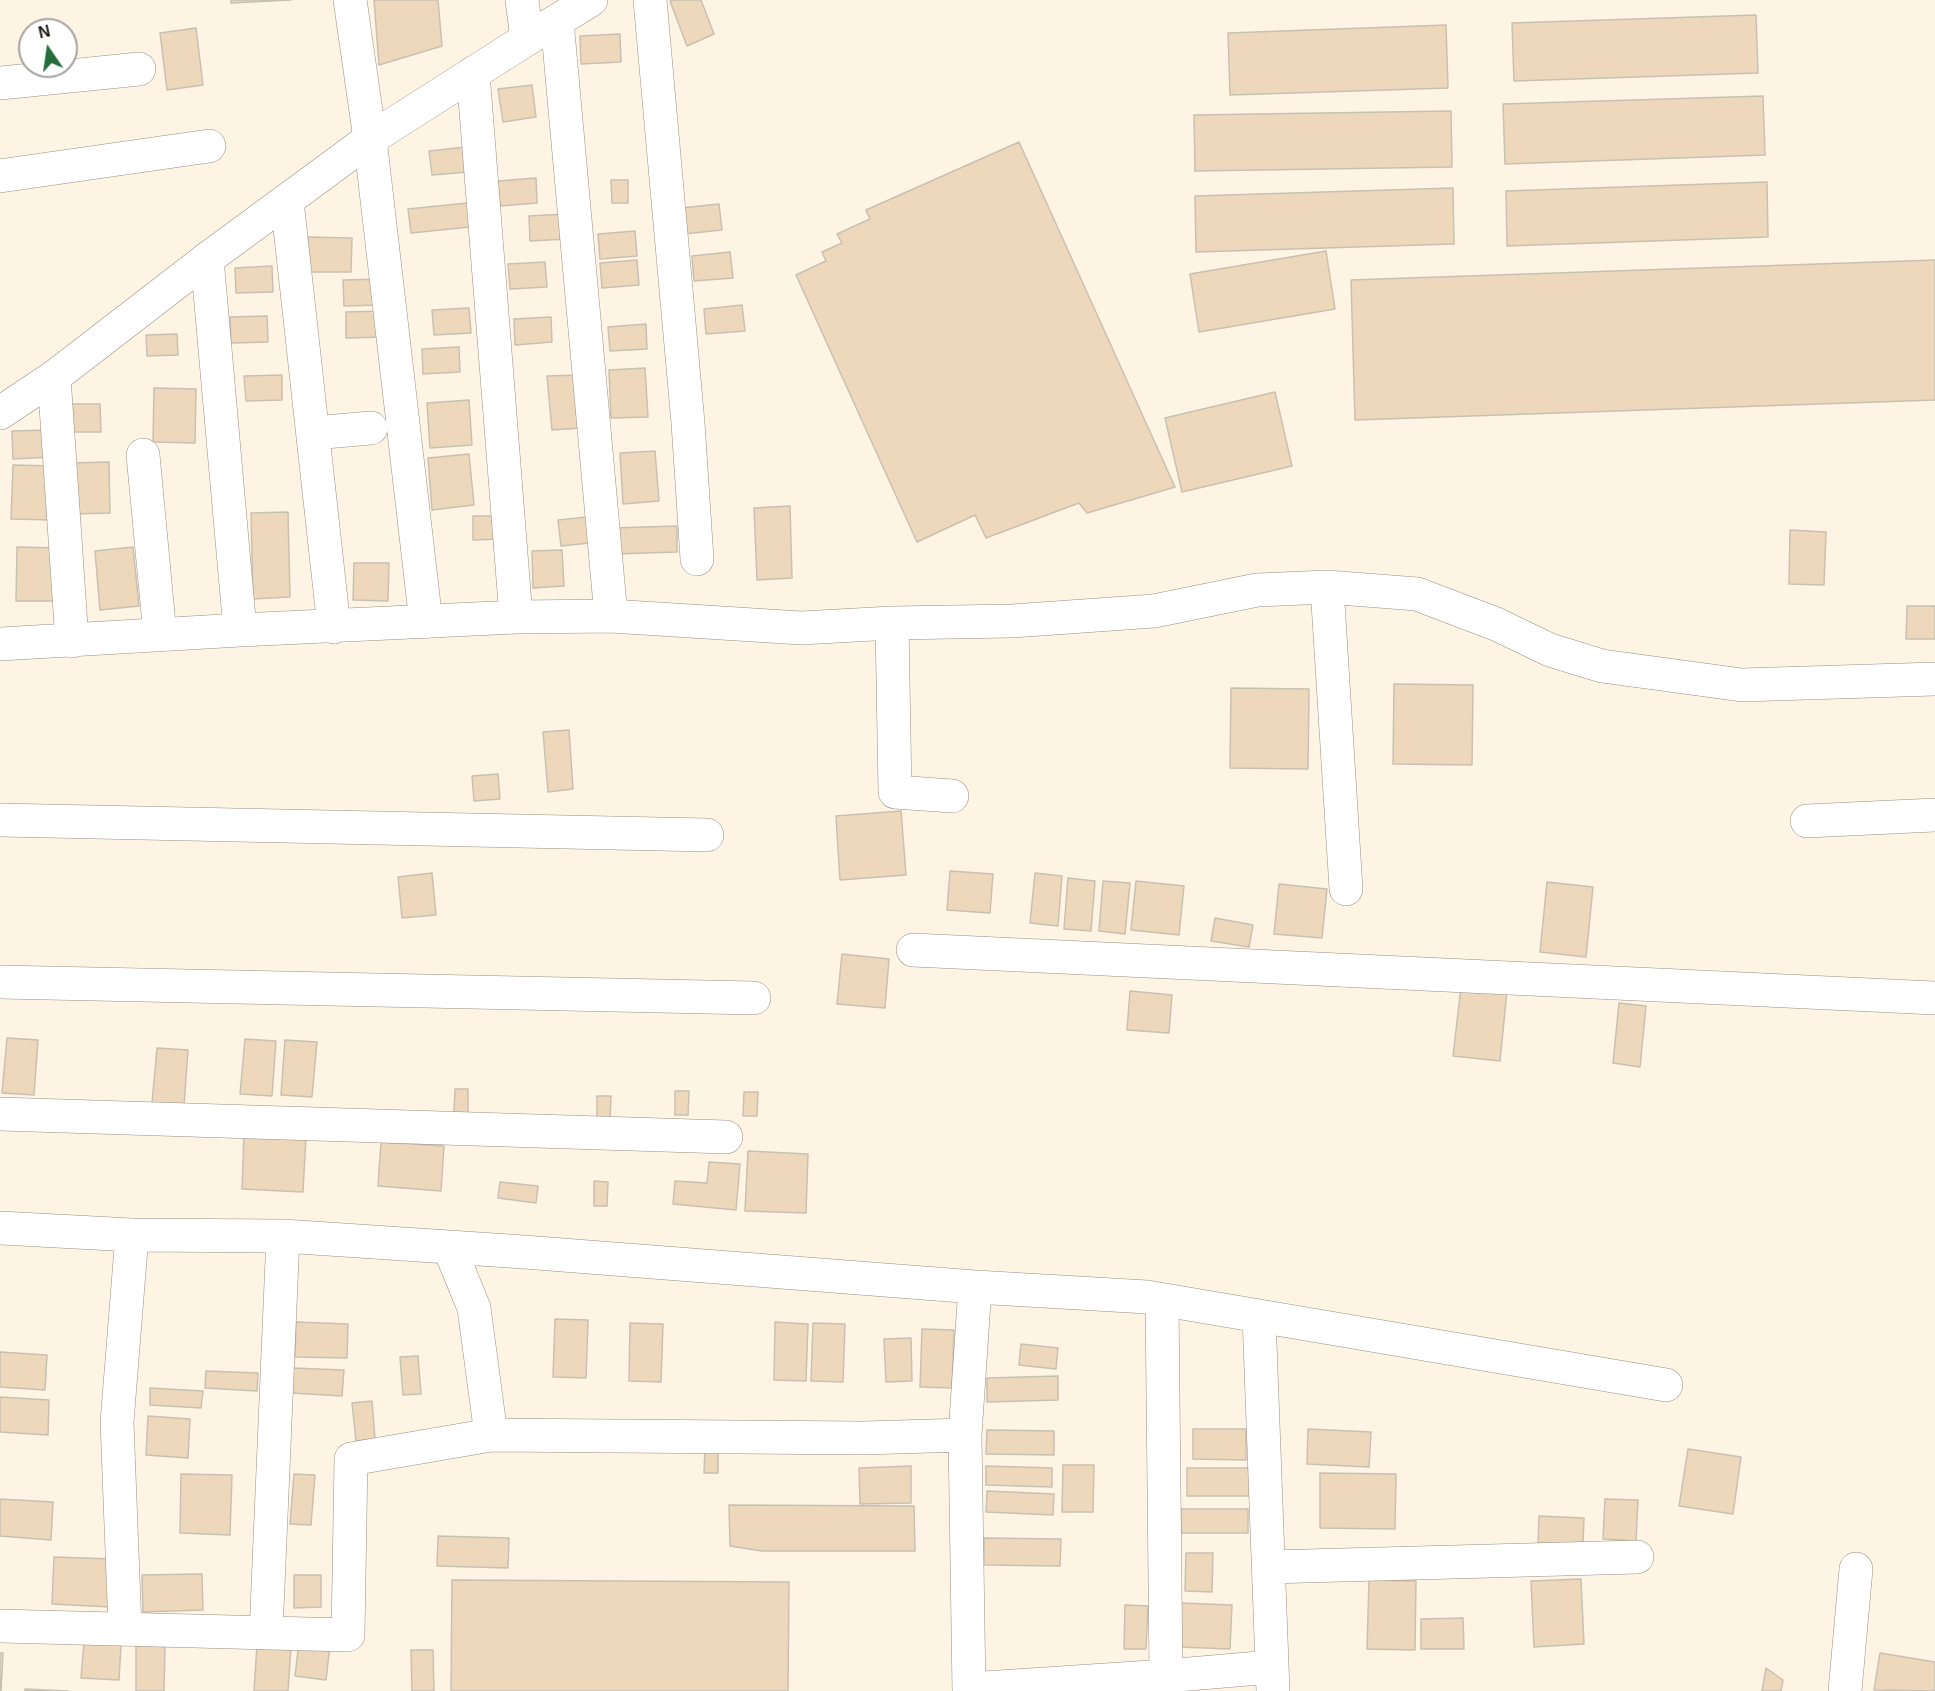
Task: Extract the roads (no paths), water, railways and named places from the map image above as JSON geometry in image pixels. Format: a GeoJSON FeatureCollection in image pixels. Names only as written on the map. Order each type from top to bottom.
{"type":"FeatureCollection","features":[{"type":"Feature","properties":{"kind":"street"},"geometry":{"type":"LineString","coordinates":[[350,0],[370,139],[426,622]]}},
{"type":"Feature","properties":{"kind":"street"},"geometry":{"type":"LineString","coordinates":[[522,0],[527,39]]}},
{"type":"Feature","properties":{"kind":"street"},"geometry":{"type":"LineString","coordinates":[[0,413],[54,377],[207,259],[370,139],[591,0]]}},
{"type":"Feature","properties":{"kind":"street"},"geometry":{"type":"LineString","coordinates":[[650,0],[688,423],[697,559]]}},
{"type":"Feature","properties":{"kind":"street"},"geometry":{"type":"LineString","coordinates":[[557,21],[611,616]]}},
{"type":"Feature","properties":{"kind":"street"},"geometry":{"type":"LineString","coordinates":[[0,83],[139,69]]}},
{"type":"Feature","properties":{"kind":"street"},"geometry":{"type":"LineString","coordinates":[[473,73],[516,617]]}},
{"type":"Feature","properties":{"kind":"street"},"geometry":{"type":"LineString","coordinates":[[0,176],[209,146]]}},
{"type":"Feature","properties":{"kind":"street"},"geometry":{"type":"LineString","coordinates":[[286,201],[334,627]]}},
{"type":"Feature","properties":{"kind":"street"},"geometry":{"type":"LineString","coordinates":[[207,259],[240,630]]}},
{"type":"Feature","properties":{"kind":"street"},"geometry":{"type":"LineString","coordinates":[[54,377],[72,641]]}},
{"type":"Feature","properties":{"kind":"street"},"geometry":{"type":"LineString","coordinates":[[313,433],[371,429]]}},
{"type":"Feature","properties":{"kind":"street"},"geometry":{"type":"LineString","coordinates":[[143,455],[160,635]]}},
{"type":"Feature","properties":{"kind":"street"},"geometry":{"type":"LineString","coordinates":[[0,644],[516,617],[611,616],[801,628],[892,623],[1011,621],[1154,611],[1257,590],[1327,587],[1417,594],[1496,624],[1550,650],[1602,666],[1742,684],[1935,679]]}},
{"type":"Feature","properties":{"kind":"street"},"geometry":{"type":"LineString","coordinates":[[1327,587],[1346,889]]}},
{"type":"Feature","properties":{"kind":"street"},"geometry":{"type":"LineString","coordinates":[[892,623],[895,792],[952,796]]}},
{"type":"Feature","properties":{"kind":"street"},"geometry":{"type":"LineString","coordinates":[[1807,821],[1935,815]]}},
{"type":"Feature","properties":{"kind":"street"},"geometry":{"type":"LineString","coordinates":[[0,820],[707,835]]}},
{"type":"Feature","properties":{"kind":"street"},"geometry":{"type":"LineString","coordinates":[[913,950],[1935,998]]}},
{"type":"Feature","properties":{"kind":"street"},"geometry":{"type":"LineString","coordinates":[[0,982],[754,998]]}},
{"type":"Feature","properties":{"kind":"street"},"geometry":{"type":"LineString","coordinates":[[0,1114],[726,1137]]}},
{"type":"Feature","properties":{"kind":"street"},"geometry":{"type":"LineString","coordinates":[[0,1228],[132,1235],[283,1236],[975,1287],[1147,1297],[1666,1385]]}},
{"type":"Feature","properties":{"kind":"street"},"geometry":{"type":"LineString","coordinates":[[125,1629],[117,1422],[132,1235]]}},
{"type":"Feature","properties":{"kind":"street"},"geometry":{"type":"LineString","coordinates":[[266,1633],[283,1236]]}},
{"type":"Feature","properties":{"kind":"street"},"geometry":{"type":"LineString","coordinates":[[449,1247],[474,1308],[491,1435]]}},
{"type":"Feature","properties":{"kind":"street"},"geometry":{"type":"LineString","coordinates":[[975,1287],[965,1435],[969,1690],[1166,1676],[1272,1679],[1259,1316]]}},
{"type":"Feature","properties":{"kind":"street"},"geometry":{"type":"LineString","coordinates":[[1161,1300],[1166,1676]]}},
{"type":"Feature","properties":{"kind":"street"},"geometry":{"type":"LineString","coordinates":[[0,1626],[348,1635],[351,1459],[491,1435],[840,1438],[965,1435]]}},
{"type":"Feature","properties":{"kind":"street"},"geometry":{"type":"LineString","coordinates":[[1269,1567],[1637,1557]]}},
{"type":"Feature","properties":{"kind":"street"},"geometry":{"type":"LineString","coordinates":[[1845,1691],[1856,1569]]}}]}
